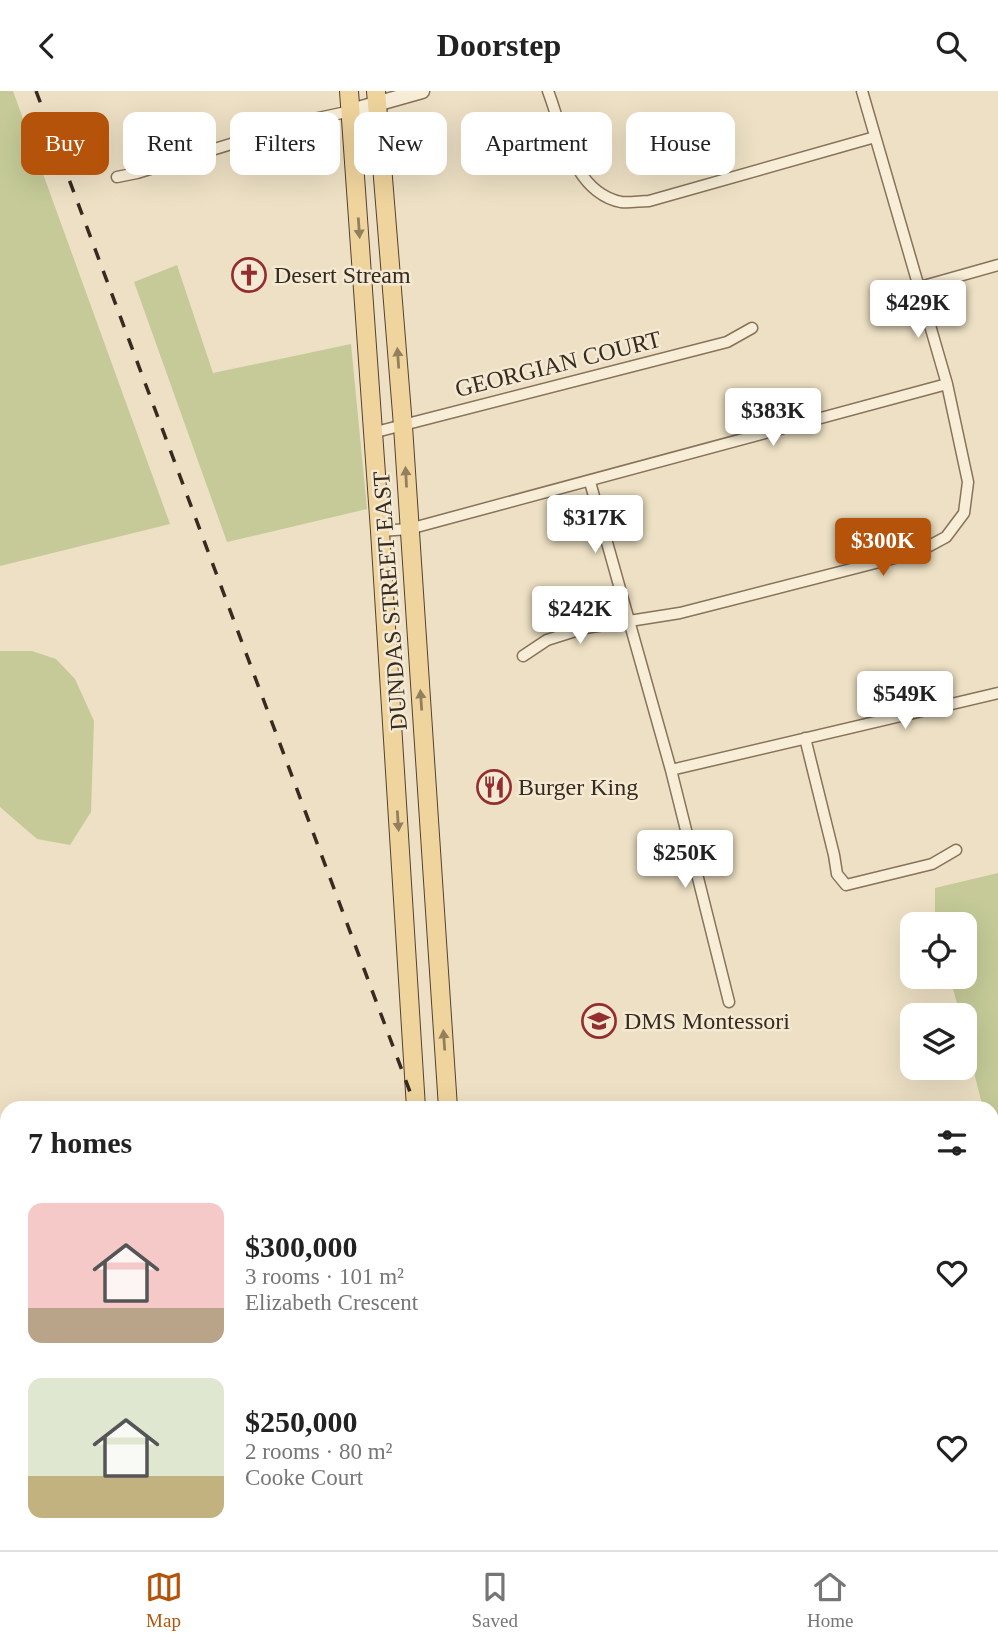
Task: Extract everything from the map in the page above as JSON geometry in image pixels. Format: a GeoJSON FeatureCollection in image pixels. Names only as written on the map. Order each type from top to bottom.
{"type":"FeatureCollection","features":[{"type":"Feature","properties":{"kind":"main road","name":"DUNDAS STREET EAST"},"geometry":{"type":"LineString","coordinates":[[349,91],[416,1101]]}},
{"type":"Feature","properties":{"kind":"main road","name":"DUNDAS STREET EAST"},"geometry":{"type":"LineString","coordinates":[[377,97],[403,426],[448,1101]]}},
{"type":"Feature","properties":{"kind":"main road"},"geometry":{"type":"LineString","coordinates":[[356,188],[384,185]]}},
{"type":"Feature","properties":{"kind":"main road"},"geometry":{"type":"LineString","coordinates":[[395,774],[426,768]]}},
{"type":"Feature","properties":{"kind":"main road"},"geometry":{"type":"LineString","coordinates":[[406,933],[437,929]]}},
{"type":"Feature","properties":{"kind":"street"},"geometry":{"type":"LineString","coordinates":[[117,177],[309,120],[351,111],[377,97],[422,91]]}},
{"type":"Feature","properties":{"kind":"street"},"geometry":{"type":"LineString","coordinates":[[548,91],[579,173],[598,192],[622,202],[649,201],[875,137]]}},
{"type":"Feature","properties":{"kind":"street"},"geometry":{"type":"LineString","coordinates":[[523,656],[558,635],[680,613],[918,552],[946,537],[964,513],[968,482],[947,384],[862,91]]}},
{"type":"Feature","properties":{"kind":"street"},"geometry":{"type":"LineString","coordinates":[[920,287],[998,265]]}},
{"type":"Feature","properties":{"kind":"street","name":"GEORGIAN COURT"},"geometry":{"type":"LineString","coordinates":[[372,433],[727,342],[752,328]]}},
{"type":"Feature","properties":{"kind":"street"},"geometry":{"type":"LineString","coordinates":[[380,531],[409,529],[947,384]]}},
{"type":"Feature","properties":{"kind":"street"},"geometry":{"type":"LineString","coordinates":[[590,482],[671,770],[729,1002]]}},
{"type":"Feature","properties":{"kind":"street"},"geometry":{"type":"LineString","coordinates":[[671,770],[998,693]]}},
{"type":"Feature","properties":{"kind":"street"},"geometry":{"type":"LineString","coordinates":[[804,738],[837,874],[846,885],[932,864],[956,850]]}},
{"type":"Feature","properties":{"kind":"green space"},"geometry":{"type":"Polygon","coordinates":[[[0,91],[13,91],[21,113],[21,175],[43,175],[170,524],[0,566],[0,91]]]}},
{"type":"Feature","properties":{"kind":"green space"},"geometry":{"type":"Polygon","coordinates":[[[177,265],[213,373],[351,344],[367,509],[227,542],[134,282],[177,265]]]}},
{"type":"Feature","properties":{"kind":"green space"},"geometry":{"type":"Polygon","coordinates":[[[0,651],[32,651],[56,659],[75,679],[94,721],[91,812],[70,845],[37,839],[0,807],[0,651]]]}},
{"type":"Feature","properties":{"kind":"green space"},"geometry":{"type":"Polygon","coordinates":[[[998,873],[998,1101],[981,1101],[976,1080],[977,1003],[957,1003],[953,989],[977,989],[977,912],[935,912],[935,888],[998,873]]]}},
{"type":"Feature","properties":{"kind":"railway"},"geometry":{"type":"LineString","coordinates":[[36,91],[413,1101]]}},
{"type":"Feature","properties":{"kind":"place","name":"Desert Stream"},"geometry":{"type":"Point","coordinates":[249,275]}},
{"type":"Feature","properties":{"kind":"place","name":"Burger King"},"geometry":{"type":"Point","coordinates":[494,787]}},
{"type":"Feature","properties":{"kind":"place","name":"DMS Montessori"},"geometry":{"type":"Point","coordinates":[599,1021]}}]}
